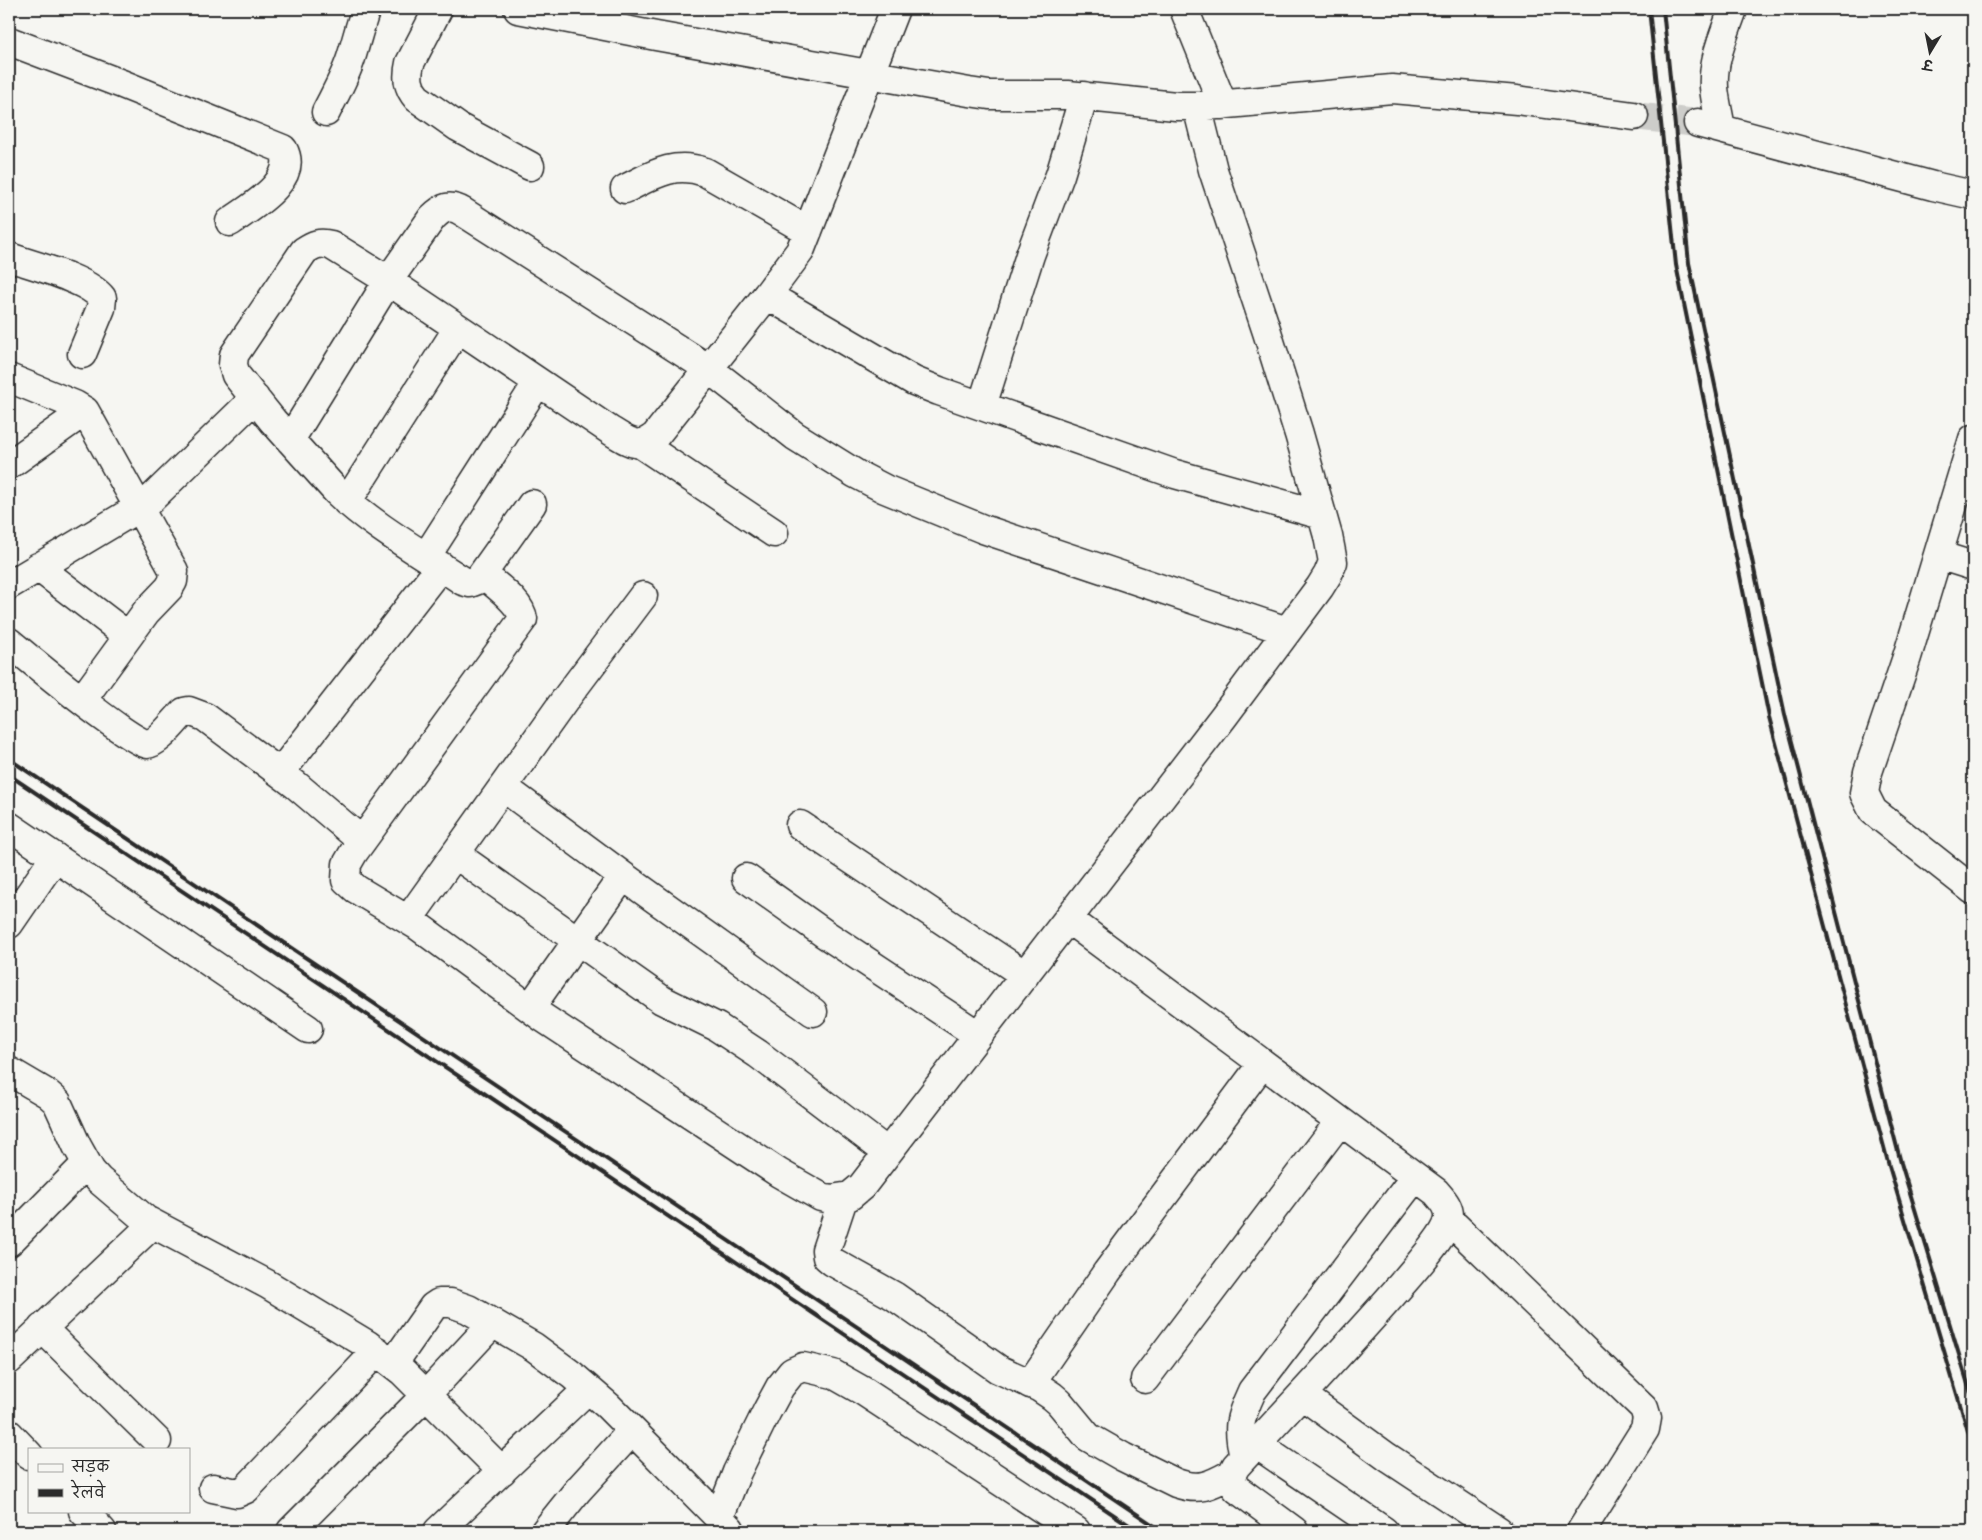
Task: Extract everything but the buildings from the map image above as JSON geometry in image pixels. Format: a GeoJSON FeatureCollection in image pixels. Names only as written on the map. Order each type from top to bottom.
{"type":"FeatureCollection","features":[{"type":"Feature","properties":{"kind":"street"},"geometry":{"type":"LineString","coordinates":[[326,112],[340,86],[351,59],[359,27],[366,9]]}},
{"type":"Feature","properties":{"kind":"street"},"geometry":{"type":"LineString","coordinates":[[438,9],[410,63],[408,82],[412,92],[417,98],[458,127],[530,166]]}},
{"type":"Feature","properties":{"kind":"street"},"geometry":{"type":"LineString","coordinates":[[518,9],[738,51],[989,95],[1084,96],[1176,106],[1210,106],[1392,89],[1516,100],[1634,116]]}},
{"type":"Feature","properties":{"kind":"street"},"geometry":{"type":"LineString","coordinates":[[532,504],[483,574],[478,580],[470,583],[434,561],[348,502],[290,440],[236,375],[233,365],[234,355],[304,251],[313,245],[322,243],[331,245],[631,443],[642,444],[650,441],[709,369],[800,251],[895,9]]}},
{"type":"Feature","properties":{"kind":"street"},"geometry":{"type":"LineString","coordinates":[[483,574],[517,604],[522,612],[523,619],[362,841],[347,864],[346,880],[356,889],[408,920],[530,1008],[779,1173],[821,1196],[831,1199],[843,1199],[850,1196],[862,1186],[1068,919],[1320,588],[1333,562],[1322,515],[1273,350],[1213,170],[1210,106],[1184,9]]}},
{"type":"Feature","properties":{"kind":"street"},"geometry":{"type":"LineString","coordinates":[[1733,9],[1715,67],[1709,126],[1973,195]]}},
{"type":"Feature","properties":{"kind":"street"},"geometry":{"type":"LineString","coordinates":[[9,41],[283,149],[287,157],[288,166],[283,176],[268,193],[230,222]]}},
{"type":"Feature","properties":{"kind":"street"},"geometry":{"type":"LineString","coordinates":[[982,406],[1030,255],[1060,175],[1084,96]]}},
{"type":"Feature","properties":{"kind":"street"},"geometry":{"type":"LineString","coordinates":[[625,189],[664,169],[696,168],[808,231]]}},
{"type":"Feature","properties":{"kind":"street"},"geometry":{"type":"LineString","coordinates":[[290,440],[388,281],[432,218],[441,209],[448,206],[456,208],[709,369],[795,436],[856,474],[885,489],[983,529],[1287,631]]}},
{"type":"Feature","properties":{"kind":"street"},"geometry":{"type":"LineString","coordinates":[[9,257],[81,282],[96,290],[102,298],[100,308],[82,354]]}},
{"type":"Feature","properties":{"kind":"street"},"geometry":{"type":"LineString","coordinates":[[767,295],[914,381],[1175,474],[1322,515]]}},
{"type":"Feature","properties":{"kind":"street"},"geometry":{"type":"LineString","coordinates":[[348,502],[458,328]]}},
{"type":"Feature","properties":{"kind":"street"},"geometry":{"type":"LineString","coordinates":[[9,378],[55,396],[85,411],[174,571],[173,580],[169,588],[146,612],[82,700]]}},
{"type":"Feature","properties":{"kind":"street"},"geometry":{"type":"LineString","coordinates":[[280,773],[434,561],[538,382]]}},
{"type":"Feature","properties":{"kind":"street"},"geometry":{"type":"LineString","coordinates":[[9,585],[138,508],[156,495],[255,398]]}},
{"type":"Feature","properties":{"kind":"street"},"geometry":{"type":"LineString","coordinates":[[9,465],[85,411]]}},
{"type":"Feature","properties":{"kind":"street"},"geometry":{"type":"LineString","coordinates":[[1973,439],[1907,657],[1868,772],[1864,792],[1873,811],[1973,890]]}},
{"type":"Feature","properties":{"kind":"street"},"geometry":{"type":"LineString","coordinates":[[642,444],[774,533]]}},
{"type":"Feature","properties":{"kind":"street"},"geometry":{"type":"LineString","coordinates":[[1938,555],[1973,566]]}},
{"type":"Feature","properties":{"kind":"street"},"geometry":{"type":"LineString","coordinates":[[38,567],[128,636]]}},
{"type":"Feature","properties":{"kind":"street"},"geometry":{"type":"LineString","coordinates":[[408,920],[503,786],[643,596]]}},
{"type":"Feature","properties":{"kind":"street"},"geometry":{"type":"LineString","coordinates":[[9,642],[140,743],[148,744],[155,741],[184,712],[190,711],[212,721],[280,773],[362,841]]}},
{"type":"Feature","properties":{"kind":"street"},"geometry":{"type":"LineString","coordinates":[[503,786],[623,876],[812,1012]]}},
{"type":"Feature","properties":{"kind":"street"},"geometry":{"type":"LineString","coordinates":[[800,825],[1025,975]]}},
{"type":"Feature","properties":{"kind":"street"},"geometry":{"type":"LineString","coordinates":[[9,826],[308,1029]]}},
{"type":"Feature","properties":{"kind":"street"},"geometry":{"type":"LineString","coordinates":[[455,854],[662,1000],[717,1026],[746,1045],[887,1152]]}},
{"type":"Feature","properties":{"kind":"street"},"geometry":{"type":"LineString","coordinates":[[9,924],[55,857]]}},
{"type":"Feature","properties":{"kind":"street"},"geometry":{"type":"LineString","coordinates":[[530,1008],[623,876]]}},
{"type":"Feature","properties":{"kind":"street"},"geometry":{"type":"LineString","coordinates":[[746,878],[825,934],[978,1035]]}},
{"type":"Feature","properties":{"kind":"street"},"geometry":{"type":"LineString","coordinates":[[843,1199],[830,1234],[826,1250],[827,1257],[848,1271],[894,1296],[998,1368],[1040,1388],[1059,1402],[1088,1437],[1123,1457],[1188,1487],[1200,1488],[1207,1486],[1243,1458],[1302,1395],[1422,1260],[1449,1220],[1448,1209],[1444,1200],[1068,919]]}},
{"type":"Feature","properties":{"kind":"street"},"geometry":{"type":"LineString","coordinates":[[1030,1384],[1107,1272],[1262,1064]]}},
{"type":"Feature","properties":{"kind":"street"},"geometry":{"type":"LineString","coordinates":[[9,1071],[48,1094],[57,1102],[86,1164],[99,1180],[153,1224],[267,1284],[385,1358],[426,1395],[502,1471]]}},
{"type":"Feature","properties":{"kind":"street"},"geometry":{"type":"LineString","coordinates":[[1145,1379],[1340,1121]]}},
{"type":"Feature","properties":{"kind":"street"},"geometry":{"type":"LineString","coordinates":[[9,1242],[86,1164]]}},
{"type":"Feature","properties":{"kind":"street"},"geometry":{"type":"LineString","coordinates":[[1294,1531],[1237,1489],[1231,1482],[1243,1458],[1240,1437],[1241,1414],[1252,1391],[1415,1177]]}},
{"type":"Feature","properties":{"kind":"street"},"geometry":{"type":"LineString","coordinates":[[1449,1220],[1644,1408],[1647,1418],[1645,1429],[1581,1531]]}},
{"type":"Feature","properties":{"kind":"street"},"geometry":{"type":"LineString","coordinates":[[9,1360],[153,1224]]}},
{"type":"Feature","properties":{"kind":"street"},"geometry":{"type":"LineString","coordinates":[[213,1488],[237,1493],[246,1490],[385,1358],[439,1303],[451,1303],[468,1309],[534,1347],[588,1389],[725,1525]]}},
{"type":"Feature","properties":{"kind":"street"},"geometry":{"type":"LineString","coordinates":[[291,1531],[426,1395],[493,1323]]}},
{"type":"Feature","properties":{"kind":"street"},"geometry":{"type":"LineString","coordinates":[[42,1328],[158,1441]]}},
{"type":"Feature","properties":{"kind":"street"},"geometry":{"type":"LineString","coordinates":[[725,1525],[736,1472],[780,1387],[792,1372],[803,1367],[833,1374],[864,1391],[1076,1531]]}},
{"type":"Feature","properties":{"kind":"street"},"geometry":{"type":"LineString","coordinates":[[438,1531],[588,1389]]}},
{"type":"Feature","properties":{"kind":"street"},"geometry":{"type":"LineString","coordinates":[[1302,1395],[1387,1457],[1499,1531]]}},
{"type":"Feature","properties":{"kind":"street"},"geometry":{"type":"LineString","coordinates":[[545,1531],[578,1490],[632,1431]]}},
{"type":"Feature","properties":{"kind":"street"},"geometry":{"type":"LineString","coordinates":[[9,1434],[28,1454]]}},
{"type":"Feature","properties":{"kind":"street"},"geometry":{"type":"LineString","coordinates":[[1243,1458],[1384,1531]]}},
{"type":"Feature","properties":{"kind":"street"},"geometry":{"type":"LineString","coordinates":[[84,1512],[102,1531]]}},
{"type":"Feature","properties":{"kind":"tunnel"},"geometry":{"type":"LineString","coordinates":[[1634,116],[1698,123]]}},
{"type":"Feature","properties":{"kind":"railway"},"geometry":{"type":"LineString","coordinates":[[1649,9],[1676,265],[1769,717],[1889,1166],[1973,1448]]}},
{"type":"Feature","properties":{"kind":"railway"},"geometry":{"type":"LineString","coordinates":[[1663,9],[1689,263],[1785,715],[1901,1163],[1973,1401]]}},
{"type":"Feature","properties":{"kind":"railway"},"geometry":{"type":"LineString","coordinates":[[9,759],[1162,1531]]}},
{"type":"Feature","properties":{"kind":"railway"},"geometry":{"type":"LineString","coordinates":[[9,775],[1138,1531]]}}]}
